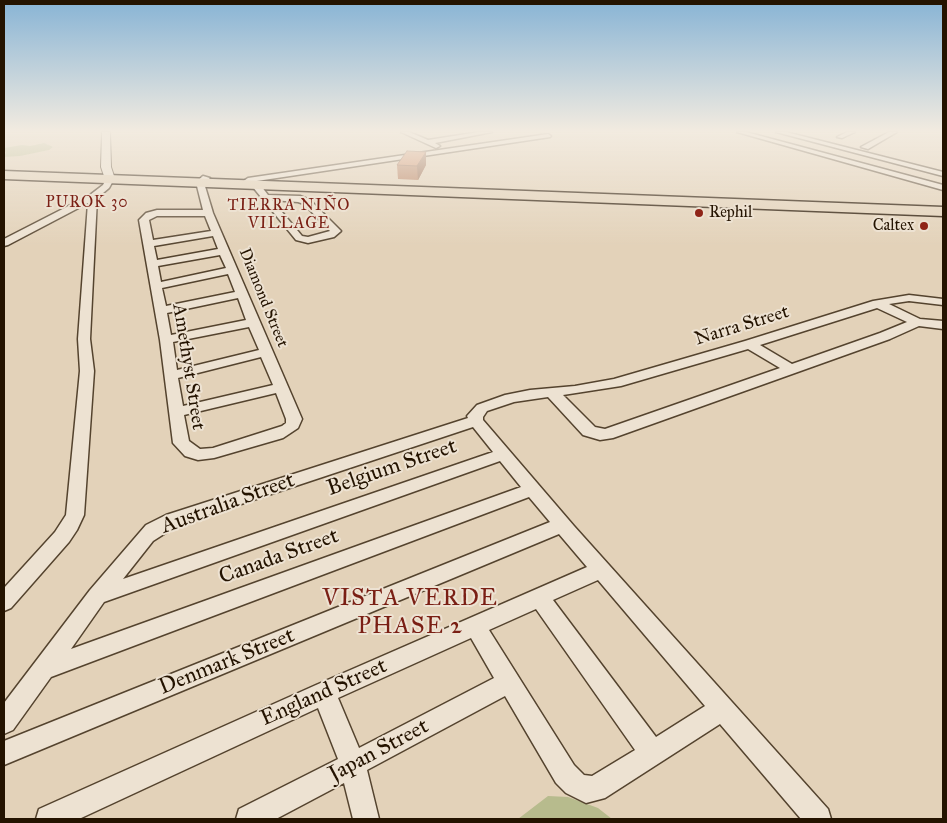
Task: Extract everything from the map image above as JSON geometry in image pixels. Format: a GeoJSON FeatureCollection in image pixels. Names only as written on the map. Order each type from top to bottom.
{"type":"FeatureCollection","features":[{"type":"Feature","properties":{"kind":"highway"},"geometry":{"type":"LineString","coordinates":[[8,170],[109,177],[943,212]]}},
{"type":"Feature","properties":{"kind":"highway"},"geometry":{"type":"LineString","coordinates":[[4,175],[45,174]]}},
{"type":"Feature","properties":{"kind":"highway"},"geometry":{"type":"LineString","coordinates":[[249,183],[943,207]]}},
{"type":"Feature","properties":{"kind":"street"},"geometry":{"type":"LineString","coordinates":[[4,243],[93,197],[106,186],[109,177],[107,170]]}},
{"type":"Feature","properties":{"kind":"street"},"geometry":{"type":"LineString","coordinates":[[249,183],[328,170]]}},
{"type":"Feature","properties":{"kind":"street"},"geometry":{"type":"LineString","coordinates":[[879,170],[943,188]]}},
{"type":"Feature","properties":{"kind":"street"},"geometry":{"type":"LineString","coordinates":[[929,170],[943,174]]}},
{"type":"Feature","properties":{"kind":"street","name":"Diamond Street"},"geometry":{"type":"LineString","coordinates":[[203,180],[208,213],[282,386],[294,419],[292,425],[287,430]]}},
{"type":"Feature","properties":{"kind":"street"},"geometry":{"type":"LineString","coordinates":[[249,183],[265,197],[299,238],[308,240],[336,231],[303,200],[297,198],[265,197]]}},
{"type":"Feature","properties":{"kind":"street"},"geometry":{"type":"LineString","coordinates":[[4,602],[62,537],[71,525],[75,515],[87,371],[84,339],[93,197]]}},
{"type":"Feature","properties":{"kind":"street","name":"Amethyst Street"},"geometry":{"type":"LineString","coordinates":[[208,213],[164,212],[149,215],[144,220],[172,375],[181,442],[191,452],[198,455],[214,453],[287,430]]}},
{"type":"Feature","properties":{"kind":"street"},"geometry":{"type":"LineString","coordinates":[[148,244],[216,233]]}},
{"type":"Feature","properties":{"kind":"street"},"geometry":{"type":"LineString","coordinates":[[152,264],[224,251]]}},
{"type":"Feature","properties":{"kind":"street"},"geometry":{"type":"LineString","coordinates":[[156,286],[232,270]]}},
{"type":"Feature","properties":{"kind":"street"},"geometry":{"type":"LineString","coordinates":[[161,311],[242,294]]}},
{"type":"Feature","properties":{"kind":"street","name":"Narra Street"},"geometry":{"type":"LineString","coordinates":[[476,421],[475,413],[482,408],[510,398],[616,383],[750,344],[877,303],[899,298],[943,302]]}},
{"type":"Feature","properties":{"kind":"street"},"geometry":{"type":"LineString","coordinates":[[877,303],[917,322],[943,325]]}},
{"type":"Feature","properties":{"kind":"street"},"geometry":{"type":"LineString","coordinates":[[166,340],[253,322]]}},
{"type":"Feature","properties":{"kind":"street"},"geometry":{"type":"LineString","coordinates":[[551,392],[584,428],[595,434],[607,434],[884,336],[917,322]]}},
{"type":"Feature","properties":{"kind":"street"},"geometry":{"type":"LineString","coordinates":[[750,344],[790,368]]}},
{"type":"Feature","properties":{"kind":"street"},"geometry":{"type":"LineString","coordinates":[[172,375],[266,352]]}},
{"type":"Feature","properties":{"kind":"street"},"geometry":{"type":"LineString","coordinates":[[178,412],[282,386]]}},
{"type":"Feature","properties":{"kind":"street"},"geometry":{"type":"LineString","coordinates":[[476,421],[562,526],[818,819]]}},
{"type":"Feature","properties":{"kind":"street","name":"Australia Street"},"geometry":{"type":"LineString","coordinates":[[4,722],[97,596],[146,536],[172,520],[476,421]]}},
{"type":"Feature","properties":{"kind":"street","name":"Belgium Street"},"geometry":{"type":"LineString","coordinates":[[97,596],[504,454]]}},
{"type":"Feature","properties":{"kind":"street","name":"Canada Street"},"geometry":{"type":"LineString","coordinates":[[41,670],[532,489]]}},
{"type":"Feature","properties":{"kind":"street","name":"Denmark Street"},"geometry":{"type":"LineString","coordinates":[[4,753],[562,526]]}},
{"type":"Feature","properties":{"kind":"street","name":"England Street"},"geometry":{"type":"LineString","coordinates":[[49,819],[324,693],[601,570]]}},
{"type":"Feature","properties":{"kind":"street"},"geometry":{"type":"LineString","coordinates":[[539,597],[653,753]]}},
{"type":"Feature","properties":{"kind":"street"},"geometry":{"type":"LineString","coordinates":[[475,626],[565,774],[574,784],[586,790],[596,789],[721,710]]}},
{"type":"Feature","properties":{"kind":"street","name":"Japan Street"},"geometry":{"type":"LineString","coordinates":[[249,819],[509,682]]}},
{"type":"Feature","properties":{"kind":"street"},"geometry":{"type":"LineString","coordinates":[[324,693],[353,765],[366,819]]}},
{"type":"Feature","properties":{"kind":"green space"},"geometry":{"type":"Polygon","coordinates":[[[548,796],[568,797],[598,808],[612,819],[518,819],[548,796]]]}},
{"type":"Feature","properties":{"kind":"place","name":"Rephil"},"geometry":{"type":"Point","coordinates":[699,213]}},
{"type":"Feature","properties":{"kind":"place","name":"Caltex"},"geometry":{"type":"Point","coordinates":[924,226]}},
{"type":"Feature","properties":{"kind":"district","name":"PUROK 30"},"geometry":{"type":"Point","coordinates":[87,203]}},
{"type":"Feature","properties":{"kind":"district","name":"TIERRA NIÑO VILLAGE"},"geometry":{"type":"Point","coordinates":[289,215]}},
{"type":"Feature","properties":{"kind":"district","name":"VISTA VERDE PHASE 2"},"geometry":{"type":"Point","coordinates":[410,613]}}]}
